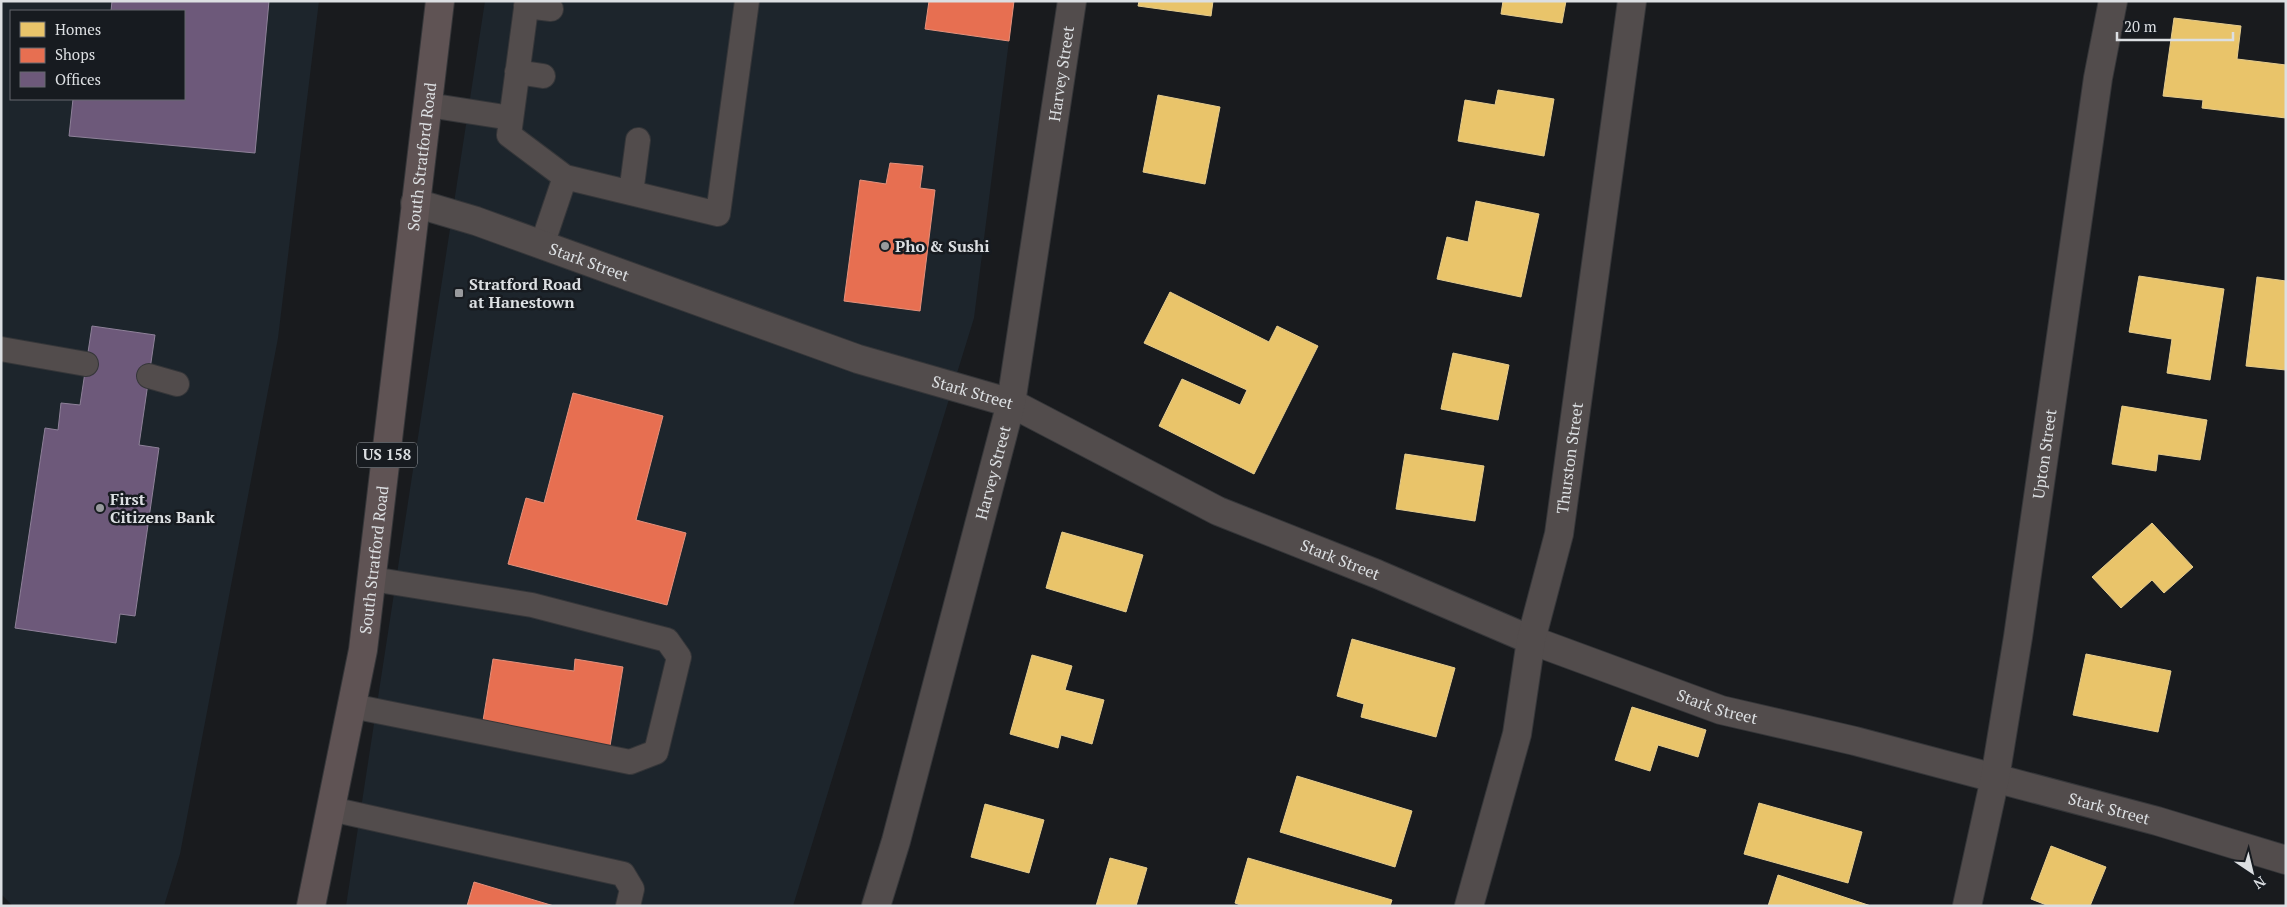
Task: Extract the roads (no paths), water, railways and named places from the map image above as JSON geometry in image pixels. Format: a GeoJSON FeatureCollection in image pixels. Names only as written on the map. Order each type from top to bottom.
{"type":"FeatureCollection","features":[{"type":"Feature","properties":{"kind":"main road","name":"South Stratford Road"},"geometry":{"type":"LineString","coordinates":[[311,906],[363,650],[440,1]]}},
{"type":"Feature","properties":{"kind":"street","name":"Harvey Street"},"geometry":{"type":"LineString","coordinates":[[876,906],[896,840],[1011,403],[1072,1]]}},
{"type":"Feature","properties":{"kind":"street","name":"Thurston Street"},"geometry":{"type":"LineString","coordinates":[[1469,906],[1517,734],[1531,640],[1559,534],[1632,1]]}},
{"type":"Feature","properties":{"kind":"street","name":"Upton Street"},"geometry":{"type":"LineString","coordinates":[[1967,906],[1995,778],[2018,637],[2096,88],[2113,1]]}},
{"type":"Feature","properties":{"kind":"street","name":"Stark Street"},"geometry":{"type":"LineString","coordinates":[[415,203],[476,221],[858,359],[1011,403],[1218,511],[1377,574],[1531,640],[1722,710],[1856,741],[2157,821],[2286,860]]}},
{"type":"Feature","properties":{"kind":"lane"},"geometry":{"type":"LineString","coordinates":[[552,9],[526,4],[509,136],[565,177],[718,214],[746,1]]}},
{"type":"Feature","properties":{"kind":"lane"},"geometry":{"type":"LineString","coordinates":[[517,72],[543,76]]}},
{"type":"Feature","properties":{"kind":"lane"},"geometry":{"type":"LineString","coordinates":[[428,105],[511,118]]}},
{"type":"Feature","properties":{"kind":"lane"},"geometry":{"type":"LineString","coordinates":[[631,193],[638,140]]}},
{"type":"Feature","properties":{"kind":"lane"},"geometry":{"type":"LineString","coordinates":[[542,245],[565,177]]}},
{"type":"Feature","properties":{"kind":"lane"},"geometry":{"type":"LineString","coordinates":[[1,349],[86,364]]}},
{"type":"Feature","properties":{"kind":"lane"},"geometry":{"type":"LineString","coordinates":[[149,376],[177,384]]}},
{"type":"Feature","properties":{"kind":"lane"},"geometry":{"type":"LineString","coordinates":[[352,706],[630,762],[656,752],[679,657],[667,640],[532,605],[372,579]]}},
{"type":"Feature","properties":{"kind":"lane"},"geometry":{"type":"LineString","coordinates":[[331,809],[623,874],[632,889],[628,906]]}},
{"type":"Feature","properties":{"kind":"place","name":"Pho & Sushi"},"geometry":{"type":"Point","coordinates":[885,246]}},
{"type":"Feature","properties":{"kind":"place","name":"Stratford Road at Hanestown"},"geometry":{"type":"Point","coordinates":[459,293]}},
{"type":"Feature","properties":{"kind":"place","name":"First Citizens Bank"},"geometry":{"type":"Point","coordinates":[100,508]}}]}
